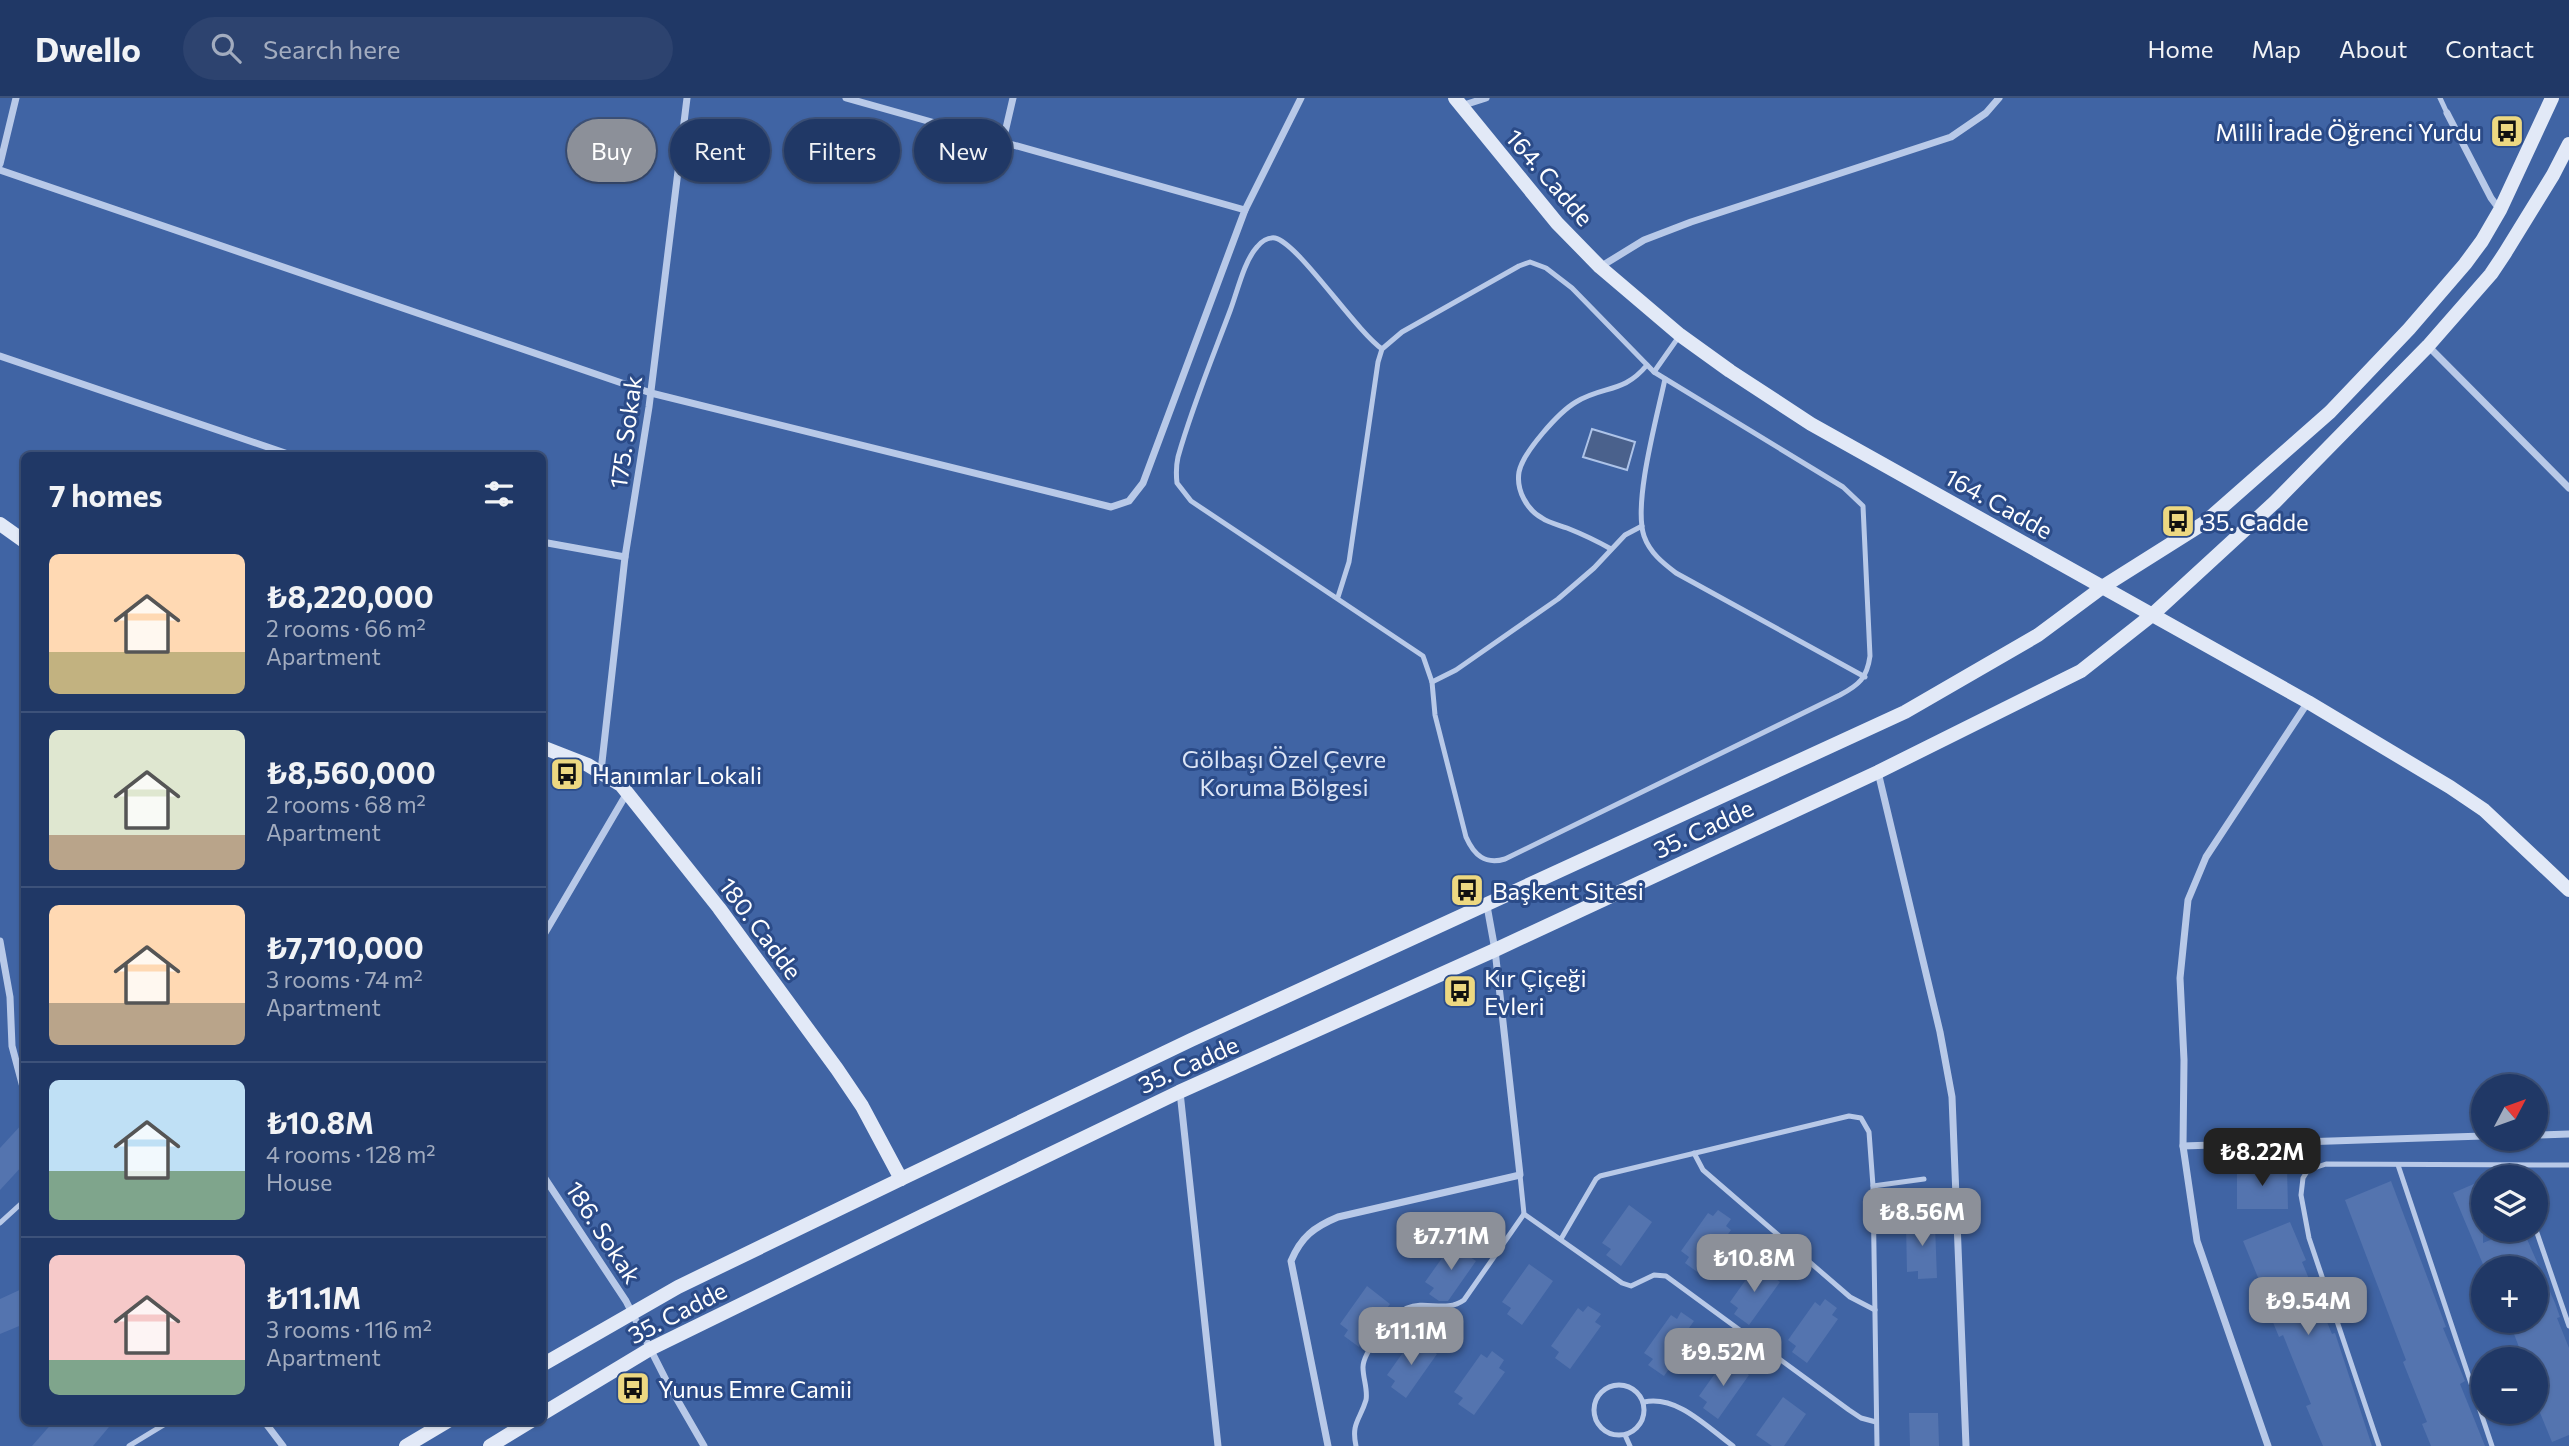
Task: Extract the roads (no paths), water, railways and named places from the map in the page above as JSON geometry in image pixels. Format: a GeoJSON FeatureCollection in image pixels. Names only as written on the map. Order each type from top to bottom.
{"type":"FeatureCollection","features":[{"type":"Feature","properties":{"kind":"street"},"geometry":{"type":"LineString","coordinates":[[0,164],[16,98]]}},
{"type":"Feature","properties":{"kind":"street","name":"175. Sokak"},"geometry":{"type":"LineString","coordinates":[[601,771],[625,557],[651,393],[687,98]]}},
{"type":"Feature","properties":{"kind":"street"},"geometry":{"type":"LineString","coordinates":[[846,98],[923,119]]}},
{"type":"Feature","properties":{"kind":"street"},"geometry":{"type":"LineString","coordinates":[[1008,119],[1013,98]]}},
{"type":"Feature","properties":{"kind":"street"},"geometry":{"type":"LineString","coordinates":[[0,170],[651,393],[1111,507],[1123,504],[1136,495],[1143,483],[1245,210],[1301,98]]}},
{"type":"Feature","properties":{"kind":"street"},"geometry":{"type":"LineString","coordinates":[[1458,102],[1486,98]]}},
{"type":"Feature","properties":{"kind":"street"},"geometry":{"type":"LineString","coordinates":[[1601,267],[1644,240],[1691,222],[1951,137],[1986,113],[1999,98]]}},
{"type":"Feature","properties":{"kind":"street","name":"35. Cadde"},"geometry":{"type":"LineString","coordinates":[[546,1363],[677,1287],[1191,1040],[1905,712],[2038,635],[2104,586],[2204,523],[2330,412],[2409,329],[2465,264],[2500,210],[2553,98]]}},
{"type":"Feature","properties":{"kind":"street","name":"164. Cadde"},"geometry":{"type":"LineString","coordinates":[[1458,102],[1557,223],[1601,267],[1680,335],[1811,424],[2104,586],[2308,702],[2450,787],[2484,810],[2569,890]]}},
{"type":"Feature","properties":{"kind":"street"},"geometry":{"type":"LineString","coordinates":[[2447,113],[2491,198],[2500,210]]}},
{"type":"Feature","properties":{"kind":"street"},"geometry":{"type":"LineString","coordinates":[[1012,144],[1245,210]]}},
{"type":"Feature","properties":{"kind":"street","name":"35. Cadde"},"geometry":{"type":"LineString","coordinates":[[546,1412],[650,1349],[1180,1092],[1878,772],[2081,671],[2152,615],[2275,502],[2428,346],[2505,253],[2569,145]]}},
{"type":"Feature","properties":{"kind":"street"},"geometry":{"type":"LineString","coordinates":[[2428,346],[2569,488]]}},
{"type":"Feature","properties":{"kind":"street"},"geometry":{"type":"LineString","coordinates":[[0,356],[282,452]]}},
{"type":"Feature","properties":{"kind":"street"},"geometry":{"type":"LineString","coordinates":[[0,524],[21,539]]}},
{"type":"Feature","properties":{"kind":"street"},"geometry":{"type":"LineString","coordinates":[[546,543],[625,557]]}},
{"type":"Feature","properties":{"kind":"street"},"geometry":{"type":"LineString","coordinates":[[2268,1446],[2197,1241],[2183,1146],[2184,1060],[2180,978],[2188,900],[2206,857],[2308,702]]}},
{"type":"Feature","properties":{"kind":"street","name":"180. Cadde"},"geometry":{"type":"LineString","coordinates":[[546,749],[601,771],[621,785],[719,908],[837,1069],[862,1106],[901,1179]]}},
{"type":"Feature","properties":{"kind":"street"},"geometry":{"type":"LineString","coordinates":[[1878,772],[1940,1032],[1952,1097],[1966,1446]]}},
{"type":"Feature","properties":{"kind":"street"},"geometry":{"type":"LineString","coordinates":[[546,932],[627,793]]}},
{"type":"Feature","properties":{"kind":"street"},"geometry":{"type":"LineString","coordinates":[[1328,1446],[1291,1261],[1297,1245],[1318,1226],[1338,1217],[1520,1175],[1487,906]]}},
{"type":"Feature","properties":{"kind":"street"},"geometry":{"type":"LineString","coordinates":[[0,941],[10,997],[12,1046],[21,1080]]}},
{"type":"Feature","properties":{"kind":"street"},"geometry":{"type":"LineString","coordinates":[[1180,1092],[1218,1446]]}},
{"type":"Feature","properties":{"kind":"street"},"geometry":{"type":"LineString","coordinates":[[2548,1135],[2569,1134]]}},
{"type":"Feature","properties":{"kind":"street"},"geometry":{"type":"LineString","coordinates":[[2183,1146],[2471,1136]]}},
{"type":"Feature","properties":{"kind":"street","name":"186. Sokak"},"geometry":{"type":"LineString","coordinates":[[546,1180],[632,1312],[704,1446]]}},
{"type":"Feature","properties":{"kind":"street"},"geometry":{"type":"LineString","coordinates":[[267,1425],[283,1446]]}},
{"type":"Feature","properties":{"kind":"street"},"geometry":{"type":"LineString","coordinates":[[406,1446],[441,1425]]}},
{"type":"Feature","properties":{"kind":"street"},"geometry":{"type":"LineString","coordinates":[[490,1446],[524,1425]]}},
{"type":"Feature","properties":{"kind":"lane"},"geometry":{"type":"LineString","coordinates":[[2440,98],[2447,113]]}},
{"type":"Feature","properties":{"kind":"lane"},"geometry":{"type":"LineString","coordinates":[[1338,597],[1349,562],[1382,349],[1409,328],[1530,262],[1546,268],[1572,288],[1654,372],[1843,487],[1863,506],[1870,656],[1865,677],[1859,685],[1828,701],[1611,809],[1498,861],[1478,856],[1466,837],[1435,715],[1432,682],[1423,656],[1191,501],[1177,483],[1177,460],[1242,279],[1258,245],[1270,238],[1282,241],[1294,251],[1382,349]]}},
{"type":"Feature","properties":{"kind":"lane"},"geometry":{"type":"LineString","coordinates":[[1654,372],[1680,335]]}},
{"type":"Feature","properties":{"kind":"lane"},"geometry":{"type":"LineString","coordinates":[[1611,550],[1569,528],[1541,518],[1522,498],[1519,471],[1547,429],[1563,412],[1588,396],[1630,383],[1647,365]]}},
{"type":"Feature","properties":{"kind":"lane"},"geometry":{"type":"LineString","coordinates":[[1665,379],[1640,511],[1642,526],[1651,550],[1676,573],[1865,677]]}},
{"type":"Feature","properties":{"kind":"lane"},"geometry":{"type":"LineString","coordinates":[[1432,682],[1456,670],[1558,599],[1586,576],[1625,535],[1642,526]]}},
{"type":"Feature","properties":{"kind":"lane"},"geometry":{"type":"LineString","coordinates":[[1561,1240],[1596,1179],[1694,1153],[1855,1116],[1861,1118],[1869,1132],[1873,1186],[1877,1446]]}},
{"type":"Feature","properties":{"kind":"lane"},"geometry":{"type":"LineString","coordinates":[[1694,1153],[1703,1170],[1850,1297],[1875,1310]]}},
{"type":"Feature","properties":{"kind":"lane"},"geometry":{"type":"LineString","coordinates":[[2398,1165],[2492,1446]]}},
{"type":"Feature","properties":{"kind":"lane"},"geometry":{"type":"LineString","coordinates":[[2379,1446],[2309,1237],[2301,1195],[2303,1178],[2308,1170],[2315,1166],[2471,1166]]}},
{"type":"Feature","properties":{"kind":"lane"},"geometry":{"type":"LineString","coordinates":[[2548,1166],[2569,1166]]}},
{"type":"Feature","properties":{"kind":"lane"},"geometry":{"type":"LineString","coordinates":[[1356,1446],[1353,1428],[1367,1398],[1363,1367],[1365,1356],[1395,1318],[1408,1308],[1419,1305],[1452,1307],[1464,1300],[1524,1214],[1520,1175]]}},
{"type":"Feature","properties":{"kind":"lane"},"geometry":{"type":"LineString","coordinates":[[1873,1186],[1924,1179]]}},
{"type":"Feature","properties":{"kind":"lane"},"geometry":{"type":"LineString","coordinates":[[0,1223],[21,1204]]}},
{"type":"Feature","properties":{"kind":"lane"},"geometry":{"type":"LineString","coordinates":[[1524,1214],[1622,1283],[1631,1286],[1654,1275],[1666,1276],[1849,1410],[1861,1418],[1876,1422]]}},
{"type":"Feature","properties":{"kind":"lane"},"geometry":{"type":"LineString","coordinates":[[2540,1242],[2569,1326]]}},
{"type":"Feature","properties":{"kind":"lane"},"geometry":{"type":"LineString","coordinates":[[1608,1387],[1629,1387],[1638,1393],[1643,1402],[1645,1413],[1642,1423],[1635,1431],[1625,1435],[1605,1431],[1594,1414],[1595,1403],[1608,1387]]}},
{"type":"Feature","properties":{"kind":"lane"},"geometry":{"type":"LineString","coordinates":[[1643,1402],[1656,1400],[1684,1411],[1733,1446]]}},
{"type":"Feature","properties":{"kind":"lane"},"geometry":{"type":"LineString","coordinates":[[129,1446],[163,1425]]}},
{"type":"Feature","properties":{"kind":"lane"},"geometry":{"type":"LineString","coordinates":[[1625,1435],[1629,1446]]}},
{"type":"Feature","properties":{"kind":"place","name":"Milli İrade Öğrenci Yurdu"},"geometry":{"type":"Point","coordinates":[2507,131]}},
{"type":"Feature","properties":{"kind":"place","name":"35. Cadde"},"geometry":{"type":"Point","coordinates":[2178,521]}},
{"type":"Feature","properties":{"kind":"place","name":"Hanımlar Lokali"},"geometry":{"type":"Point","coordinates":[567,774]}},
{"type":"Feature","properties":{"kind":"place","name":"Başkent Sitesi"},"geometry":{"type":"Point","coordinates":[1467,890]}},
{"type":"Feature","properties":{"kind":"place","name":"Kır Çiçeği Evleri"},"geometry":{"type":"Point","coordinates":[1460,991]}},
{"type":"Feature","properties":{"kind":"place","name":"Yunus Emre Camii"},"geometry":{"type":"Point","coordinates":[633,1388]}},
{"type":"Feature","properties":{"kind":"park label","name":"Gölbaşı Özel Çevre Koruma Bölgesi"},"geometry":{"type":"Point","coordinates":[1284,772]}}]}
